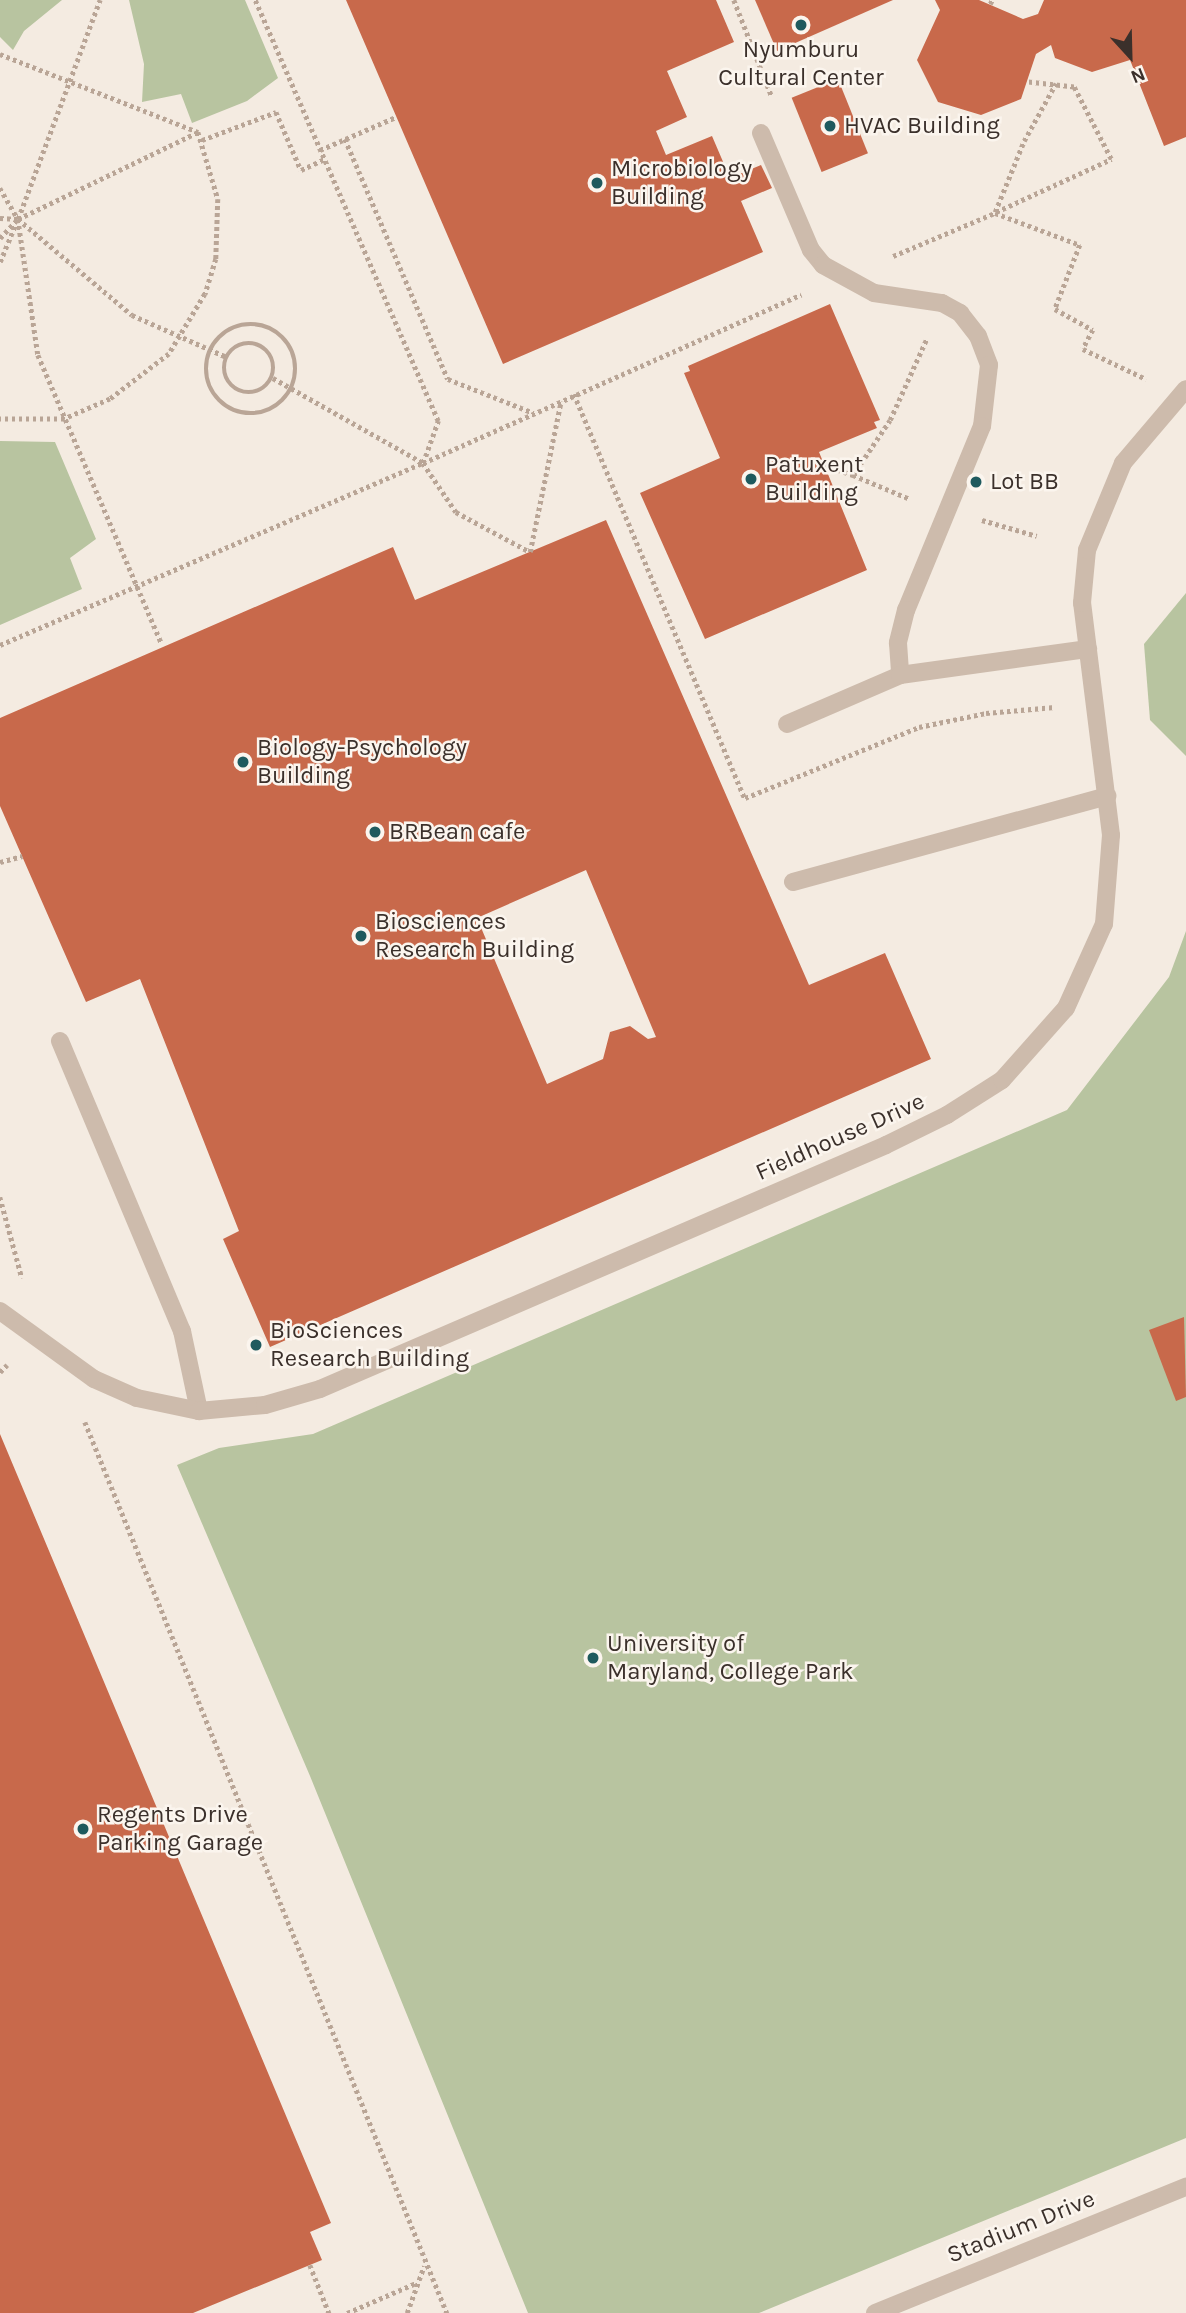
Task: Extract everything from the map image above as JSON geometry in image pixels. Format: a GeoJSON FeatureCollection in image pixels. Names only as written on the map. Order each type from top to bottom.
{"type":"FeatureCollection","features":[{"type":"Feature","properties":{"kind":"street"},"geometry":{"type":"LineString","coordinates":[[761,133],[811,250],[842,277],[874,293],[944,306],[960,313],[978,336],[989,365],[982,426],[950,511],[906,610],[898,643],[900,675]]}},
{"type":"Feature","properties":{"kind":"street","name":"Fieldhouse Drive"},"geometry":{"type":"LineString","coordinates":[[0,1311],[94,1379],[137,1398],[199,1411],[265,1405],[320,1389],[886,1145],[947,1115],[1002,1080],[1066,1008],[1104,924],[1110,887],[1107,796],[1082,603],[1098,514],[1122,463],[1186,389]]}},
{"type":"Feature","properties":{"kind":"street"},"geometry":{"type":"LineString","coordinates":[[788,724],[900,675],[1088,649]]}},
{"type":"Feature","properties":{"kind":"street"},"geometry":{"type":"LineString","coordinates":[[793,882],[1107,796]]}},
{"type":"Feature","properties":{"kind":"street"},"geometry":{"type":"LineString","coordinates":[[60,1041],[183,1331],[199,1411]]}},
{"type":"Feature","properties":{"kind":"street","name":"Stadium Drive"},"geometry":{"type":"LineString","coordinates":[[875,2313],[1186,2187]]}},
{"type":"Feature","properties":{"kind":"path"},"geometry":{"type":"LineString","coordinates":[[0,262],[100,0]]}},
{"type":"Feature","properties":{"kind":"path"},"geometry":{"type":"LineString","coordinates":[[255,0],[438,421],[423,463]]}},
{"type":"Feature","properties":{"kind":"path"},"geometry":{"type":"LineString","coordinates":[[0,54],[198,132],[218,199],[216,259],[182,339],[151,371],[110,399],[64,419],[0,419]]}},
{"type":"Feature","properties":{"kind":"path"},"geometry":{"type":"LineString","coordinates":[[0,645],[134,585],[423,463],[842,277],[995,213],[1111,159],[1074,87],[1028,82]]}},
{"type":"Feature","properties":{"kind":"path"},"geometry":{"type":"LineString","coordinates":[[995,213],[1024,141],[1056,83]]}},
{"type":"Feature","properties":{"kind":"path"},"geometry":{"type":"LineString","coordinates":[[202,140],[276,112],[301,170],[325,159]]}},
{"type":"Feature","properties":{"kind":"path"},"geometry":{"type":"LineString","coordinates":[[320,150],[396,117]]}},
{"type":"Feature","properties":{"kind":"path"},"geometry":{"type":"LineString","coordinates":[[0,238],[18,219],[198,132]]}},
{"type":"Feature","properties":{"kind":"path"},"geometry":{"type":"LineString","coordinates":[[345,139],[448,379],[535,413]]}},
{"type":"Feature","properties":{"kind":"path"},"geometry":{"type":"LineString","coordinates":[[0,188],[18,219],[132,315],[208,351],[227,357]]}},
{"type":"Feature","properties":{"kind":"path"},"geometry":{"type":"LineString","coordinates":[[995,213],[1080,245],[1055,309],[1093,330],[1083,349],[1149,381]]}},
{"type":"Feature","properties":{"kind":"path"},"geometry":{"type":"LineString","coordinates":[[0,218],[18,219]]}},
{"type":"Feature","properties":{"kind":"path"},"geometry":{"type":"LineString","coordinates":[[18,219],[38,355],[134,585],[162,644]]}},
{"type":"Feature","properties":{"kind":"path"},"geometry":{"type":"LineString","coordinates":[[853,475],[890,420],[944,306]]}},
{"type":"Feature","properties":{"kind":"path"},"geometry":{"type":"LineString","coordinates":[[267,323],[289,342],[298,368],[295,388],[253,415],[220,405],[205,376],[208,351],[229,330],[267,323]]}},
{"type":"Feature","properties":{"kind":"path"},"geometry":{"type":"LineString","coordinates":[[257,344],[272,357],[273,378],[252,392],[237,389],[225,376],[227,357],[240,345],[257,344]]}},
{"type":"Feature","properties":{"kind":"path"},"geometry":{"type":"LineString","coordinates":[[273,378],[295,388],[423,463],[456,512],[530,552],[561,401]]}},
{"type":"Feature","properties":{"kind":"path"},"geometry":{"type":"LineString","coordinates":[[574,394],[745,798],[919,727],[986,713],[1055,707]]}},
{"type":"Feature","properties":{"kind":"path"},"geometry":{"type":"LineString","coordinates":[[824,466],[950,511]]}},
{"type":"Feature","properties":{"kind":"path"},"geometry":{"type":"LineString","coordinates":[[1010,528],[1037,536]]}},
{"type":"Feature","properties":{"kind":"path"},"geometry":{"type":"LineString","coordinates":[[0,862],[22,856]]}},
{"type":"Feature","properties":{"kind":"path"},"geometry":{"type":"LineString","coordinates":[[0,1197],[22,1278]]}},
{"type":"Feature","properties":{"kind":"path"},"geometry":{"type":"LineString","coordinates":[[0,1372],[7,1365]]}},
{"type":"Feature","properties":{"kind":"path"},"geometry":{"type":"LineString","coordinates":[[85,1422],[424,2266],[447,2313]]}},
{"type":"Feature","properties":{"kind":"path"},"geometry":{"type":"LineString","coordinates":[[310,2265],[329,2313]]}},
{"type":"Feature","properties":{"kind":"path"},"geometry":{"type":"LineString","coordinates":[[407,2313],[424,2266]]}},
{"type":"Feature","properties":{"kind":"path"},"geometry":{"type":"LineString","coordinates":[[347,2313],[416,2283]]}},
{"type":"Feature","properties":{"kind":"green space"},"geometry":{"type":"Polygon","coordinates":[[[0,0],[62,0],[24,31],[13,50],[0,37],[0,0]]]}},
{"type":"Feature","properties":{"kind":"green space"},"geometry":{"type":"Polygon","coordinates":[[[129,0],[245,0],[278,78],[247,101],[192,123],[181,94],[142,102],[144,64],[129,0]]]}},
{"type":"Feature","properties":{"kind":"green space"},"geometry":{"type":"Polygon","coordinates":[[[0,441],[55,442],[96,539],[70,558],[82,589],[0,625],[0,441]]]}},
{"type":"Feature","properties":{"kind":"green space"},"geometry":{"type":"Polygon","coordinates":[[[1186,593],[1186,756],[1150,720],[1144,644],[1186,593]]]}},
{"type":"Feature","properties":{"kind":"green space"},"geometry":{"type":"Polygon","coordinates":[[[1186,931],[1186,2138],[759,2313],[528,2313],[310,1776],[177,1465],[219,1448],[313,1434],[1067,1110],[1169,977],[1186,931]]]}},
{"type":"Feature","properties":{"kind":"building","name":"Microbiology Building"},"geometry":{"type":"Polygon","coordinates":[[[346,0],[716,0],[734,42],[667,71],[687,117],[656,131],[666,155],[712,136],[730,178],[761,165],[772,188],[741,201],[763,252],[503,364],[346,0]]]}},
{"type":"Feature","properties":{"kind":"building","name":"Nyumburu Cultural Center"},"geometry":{"type":"Polygon","coordinates":[[[755,0],[893,0],[777,51],[755,0]]]}},
{"type":"Feature","properties":{"kind":"building"},"geometry":{"type":"Polygon","coordinates":[[[935,0],[979,0],[1023,19],[1038,14],[1044,0],[1186,0],[1186,137],[1164,146],[1130,60],[1092,72],[1055,58],[1051,45],[1036,54],[1021,99],[981,115],[938,102],[917,60],[940,10],[935,0]]]}},
{"type":"Feature","properties":{"kind":"building","name":"HVAC Building"},"geometry":{"type":"Polygon","coordinates":[[[838,79],[868,153],[822,172],[792,98],[838,79]]]}},
{"type":"Feature","properties":{"kind":"building","name":"Patuxent Building"},"geometry":{"type":"Polygon","coordinates":[[[830,304],[880,420],[874,422],[877,428],[819,452],[867,570],[705,639],[640,493],[720,458],[684,373],[690,371],[688,366],[830,304]]]}},
{"type":"Feature","properties":{"kind":"building","name":"Biosciences Research Building"},"geometry":{"type":"Polygon","coordinates":[[[606,520],[809,985],[885,953],[931,1059],[270,1347],[223,1239],[239,1231],[140,979],[86,1002],[0,806],[0,718],[393,547],[415,600],[606,520]],[[586,870],[477,918],[547,1084],[603,1059],[610,1032],[630,1026],[648,1039],[656,1037],[586,870]]]}},
{"type":"Feature","properties":{"kind":"building"},"geometry":{"type":"Polygon","coordinates":[[[1184,1317],[1186,1397],[1176,1401],[1149,1330],[1184,1317]]]}},
{"type":"Feature","properties":{"kind":"building","name":"Regents Drive Parking Garage"},"geometry":{"type":"Polygon","coordinates":[[[0,1434],[331,2223],[310,2232],[322,2260],[193,2313],[0,2313],[0,1434]]]}},
{"type":"Feature","properties":{"kind":"place","name":"Nyumburu Cultural Center"},"geometry":{"type":"Point","coordinates":[801,25]}},
{"type":"Feature","properties":{"kind":"place","name":"HVAC Building"},"geometry":{"type":"Point","coordinates":[830,126]}},
{"type":"Feature","properties":{"kind":"place","name":"Microbiology Building"},"geometry":{"type":"Point","coordinates":[597,183]}},
{"type":"Feature","properties":{"kind":"place","name":"Patuxent Building"},"geometry":{"type":"Point","coordinates":[751,479]}},
{"type":"Feature","properties":{"kind":"place","name":"Lot BB"},"geometry":{"type":"Point","coordinates":[976,482]}},
{"type":"Feature","properties":{"kind":"place","name":"Biology-Psychology Building"},"geometry":{"type":"Point","coordinates":[243,762]}},
{"type":"Feature","properties":{"kind":"place","name":"BRBean cafe"},"geometry":{"type":"Point","coordinates":[375,832]}},
{"type":"Feature","properties":{"kind":"place","name":"Biosciences Research Building"},"geometry":{"type":"Point","coordinates":[361,936]}},
{"type":"Feature","properties":{"kind":"place","name":"BioSciences Research Building"},"geometry":{"type":"Point","coordinates":[256,1345]}},
{"type":"Feature","properties":{"kind":"place","name":"University of Maryland, College Park"},"geometry":{"type":"Point","coordinates":[593,1658]}},
{"type":"Feature","properties":{"kind":"place","name":"Regents Drive Parking Garage"},"geometry":{"type":"Point","coordinates":[83,1829]}}]}
